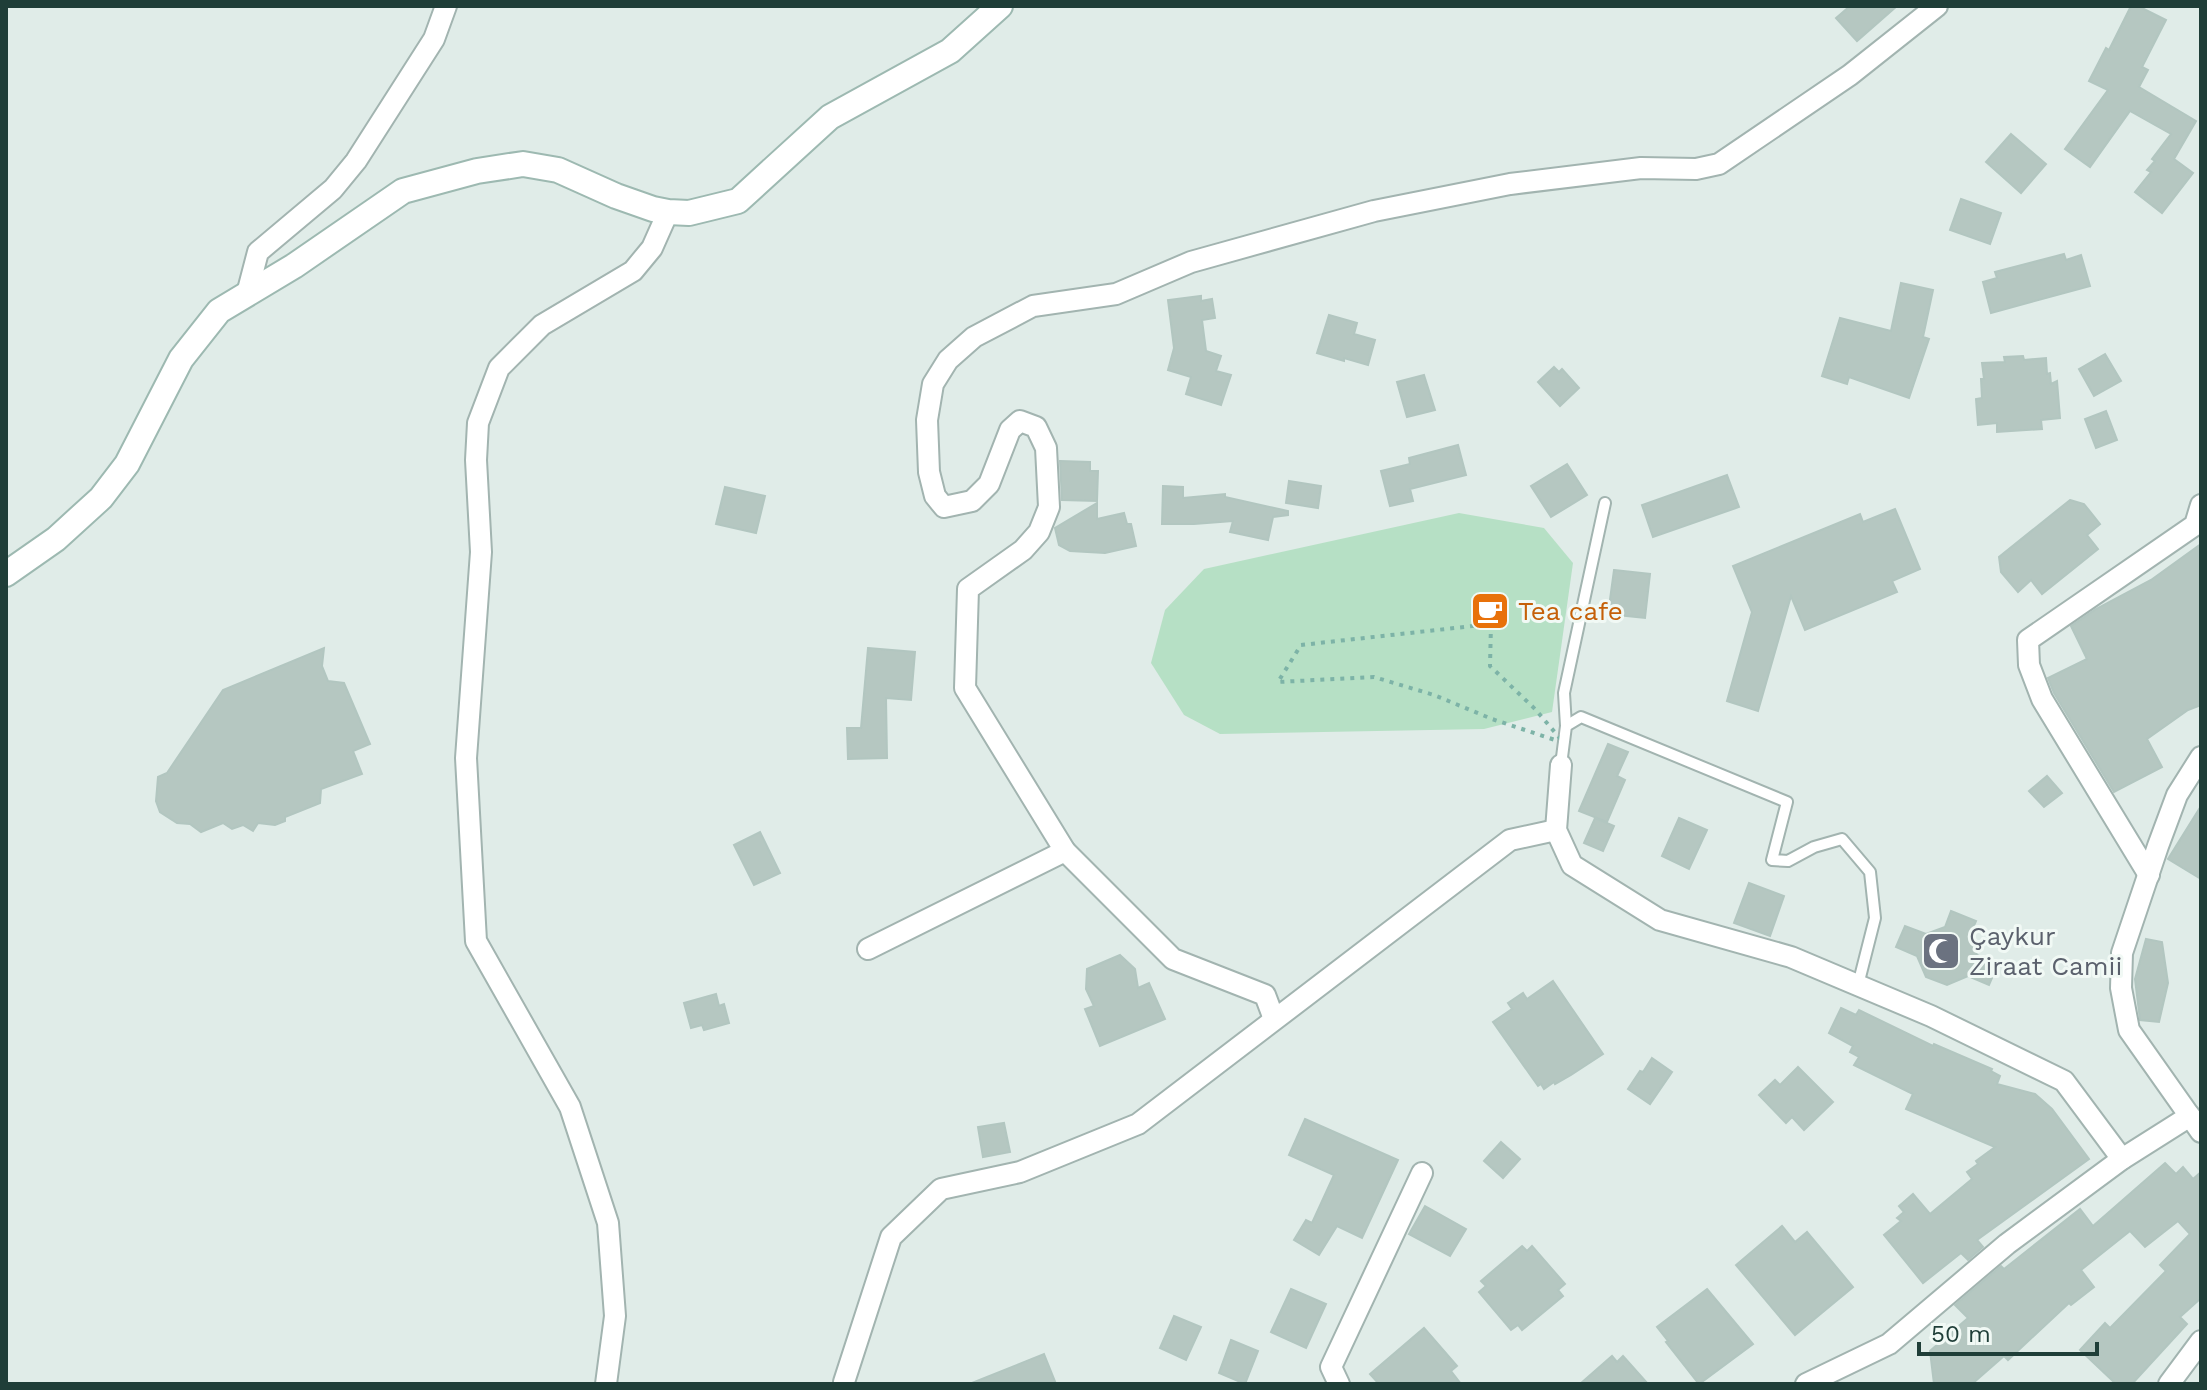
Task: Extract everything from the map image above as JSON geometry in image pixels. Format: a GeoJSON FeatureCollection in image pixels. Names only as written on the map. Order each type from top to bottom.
{"type":"FeatureCollection","features":[{"type":"Feature","properties":{"kind":"street"},"geometry":{"type":"LineString","coordinates":[[247,294],[258,252],[333,189],[356,161],[434,39],[446,6]]}},
{"type":"Feature","properties":{"kind":"street"},"geometry":{"type":"LineString","coordinates":[[6,574],[56,539],[101,498],[127,464],[181,359],[219,311],[294,266],[403,191],[477,171],[523,164],[558,170],[616,196],[668,212],[689,213],[738,201],[830,117],[950,51],[1000,6]]}},
{"type":"Feature","properties":{"kind":"street"},"geometry":{"type":"LineString","coordinates":[[1274,1019],[1265,995],[1173,959],[1065,851],[965,688],[968,589],[1023,550],[1039,532],[1049,507],[1046,448],[1036,427],[1020,421],[1010,430],[989,484],[972,501],[944,507],[935,496],[929,472],[927,420],[933,384],[948,360],[974,337],[1033,306],[1116,294],[1191,262],[1374,211],[1510,184],[1641,168],[1696,169],[1719,164],[1850,75],[1937,6]]}},
{"type":"Feature","properties":{"kind":"street"},"geometry":{"type":"LineString","coordinates":[[606,1384],[615,1316],[608,1223],[570,1107],[476,941],[466,758],[481,552],[476,460],[478,423],[499,368],[542,325],[633,271],[652,248],[668,212]]}},
{"type":"Feature","properties":{"kind":"street"},"geometry":{"type":"LineString","coordinates":[[2149,875],[2042,699],[2029,665],[2028,640],[2195,525],[2201,505]]}},
{"type":"Feature","properties":{"kind":"street"},"geometry":{"type":"LineString","coordinates":[[1806,1384],[1889,1344],[2007,1244],[2122,1159],[2195,1124],[2129,1030],[2121,988],[2122,953],[2149,875],[2177,795],[2201,757]]}},
{"type":"Feature","properties":{"kind":"street"},"geometry":{"type":"LineString","coordinates":[[1561,765],[1556,830],[1572,865],[1660,920],[1791,957],[1931,1016],[2064,1081],[2122,1159]]}},
{"type":"Feature","properties":{"kind":"street"},"geometry":{"type":"LineString","coordinates":[[844,1382],[891,1237],[941,1189],[1020,1172],[1138,1124],[1510,840],[1556,830]]}},
{"type":"Feature","properties":{"kind":"street"},"geometry":{"type":"LineString","coordinates":[[868,949],[1065,851]]}},
{"type":"Feature","properties":{"kind":"street"},"geometry":{"type":"LineString","coordinates":[[1339,1384],[1331,1367],[1422,1173]]}},
{"type":"Feature","properties":{"kind":"street"},"geometry":{"type":"LineString","coordinates":[[2169,1384],[2201,1341]]}},
{"type":"Feature","properties":{"kind":"lane"},"geometry":{"type":"LineString","coordinates":[[1561,765],[1566,726],[1564,693],[1605,503]]}},
{"type":"Feature","properties":{"kind":"lane"},"geometry":{"type":"LineString","coordinates":[[1566,726],[1581,717],[1787,802],[1772,860],[1788,861],[1814,847],[1842,839],[1870,872],[1875,918],[1858,985]]}},
{"type":"Feature","properties":{"kind":"path"},"geometry":{"type":"LineString","coordinates":[[1535,709],[1490,666],[1491,624],[1301,645],[1278,682],[1374,677],[1434,695],[1492,719],[1564,743]]}},
{"type":"Feature","properties":{"kind":"green space"},"geometry":{"type":"Polygon","coordinates":[[[1459,513],[1544,528],[1573,563],[1552,712],[1484,729],[1220,734],[1184,715],[1151,663],[1165,610],[1204,569],[1459,513]]]}},
{"type":"Feature","properties":{"kind":"building"},"geometry":{"type":"Polygon","coordinates":[[[1850,6],[1897,6],[1857,41],[1836,18],[1850,6]]]}},
{"type":"Feature","properties":{"kind":"building"},"geometry":{"type":"Polygon","coordinates":[[[2131,6],[2138,6],[2166,20],[2142,67],[2148,70],[2139,87],[2196,121],[2174,159],[2193,173],[2162,213],[2135,192],[2151,172],[2147,170],[2155,161],[2152,159],[2171,134],[2130,111],[2090,167],[2065,149],[2108,90],[2089,81],[2131,6]]]}},
{"type":"Feature","properties":{"kind":"building"},"geometry":{"type":"Polygon","coordinates":[[[2011,134],[2046,164],[2021,193],[1986,162],[2011,134]]]}},
{"type":"Feature","properties":{"kind":"building"},"geometry":{"type":"Polygon","coordinates":[[[1961,199],[2001,213],[1990,244],[1950,230],[1961,199]]]}},
{"type":"Feature","properties":{"kind":"building"},"geometry":{"type":"Polygon","coordinates":[[[2064,254],[2066,260],[2081,255],[2090,286],[1991,313],[1983,282],[1997,278],[1995,272],[2064,254]]]}},
{"type":"Feature","properties":{"kind":"building"},"geometry":{"type":"Polygon","coordinates":[[[1901,283],[1933,290],[1923,337],[1929,339],[1909,398],[1849,377],[1847,384],[1822,376],[1840,318],[1891,331],[1901,283]]]}},
{"type":"Feature","properties":{"kind":"building"},"geometry":{"type":"Polygon","coordinates":[[[1201,296],[1201,301],[1212,299],[1215,318],[1202,320],[1206,351],[1221,356],[1216,371],[1231,375],[1221,405],[1186,394],[1191,377],[1168,370],[1174,348],[1168,300],[1201,296]]]}},
{"type":"Feature","properties":{"kind":"building"},"geometry":{"type":"Polygon","coordinates":[[[1329,315],[1357,323],[1354,334],[1375,340],[1368,365],[1317,353],[1329,315]]]}},
{"type":"Feature","properties":{"kind":"building"},"geometry":{"type":"Polygon","coordinates":[[[2105,354],[2121,381],[2094,396],[2079,369],[2105,354]]]}},
{"type":"Feature","properties":{"kind":"building"},"geometry":{"type":"Polygon","coordinates":[[[2023,356],[2024,360],[2046,358],[2051,384],[2057,381],[2060,418],[2041,420],[2042,429],[1997,432],[1997,423],[1978,425],[1976,399],[1982,398],[1982,363],[2005,362],[2004,357],[2023,356]]]}},
{"type":"Feature","properties":{"kind":"building"},"geometry":{"type":"Polygon","coordinates":[[[1554,367],[1559,372],[1562,369],[1579,388],[1560,406],[1538,382],[1554,367]]]}},
{"type":"Feature","properties":{"kind":"building"},"geometry":{"type":"Polygon","coordinates":[[[1424,375],[1435,410],[1407,417],[1397,382],[1424,375]]]}},
{"type":"Feature","properties":{"kind":"building"},"geometry":{"type":"Polygon","coordinates":[[[2106,411],[2117,440],[2096,448],[2085,419],[2106,411]]]}},
{"type":"Feature","properties":{"kind":"building"},"geometry":{"type":"Polygon","coordinates":[[[1458,445],[1466,475],[1410,489],[1413,501],[1390,506],[1381,471],[1410,464],[1409,458],[1458,445]]]}},
{"type":"Feature","properties":{"kind":"building"},"geometry":{"type":"Polygon","coordinates":[[[1060,461],[1090,462],[1090,471],[1098,471],[1097,501],[1062,500],[1060,461]]]}},
{"type":"Feature","properties":{"kind":"building"},"geometry":{"type":"Polygon","coordinates":[[[1567,464],[1587,495],[1551,517],[1531,486],[1567,464]]]}},
{"type":"Feature","properties":{"kind":"building"},"geometry":{"type":"Polygon","coordinates":[[[1727,475],[1739,507],[1653,537],[1642,505],[1727,475]]]}},
{"type":"Feature","properties":{"kind":"building"},"geometry":{"type":"Polygon","coordinates":[[[1289,481],[1321,486],[1318,508],[1286,503],[1289,481]]]}},
{"type":"Feature","properties":{"kind":"building"},"geometry":{"type":"Polygon","coordinates":[[[1163,486],[1183,487],[1183,498],[1225,494],[1225,497],[1288,511],[1288,515],[1273,517],[1268,540],[1230,532],[1233,521],[1162,524],[1163,486]]]}},
{"type":"Feature","properties":{"kind":"building"},"geometry":{"type":"Polygon","coordinates":[[[725,487],[765,496],[756,533],[716,524],[725,487]]]}},
{"type":"Feature","properties":{"kind":"building"},"geometry":{"type":"Polygon","coordinates":[[[2070,500],[2084,504],[2100,524],[2087,535],[2098,549],[2042,594],[2031,580],[2018,592],[2001,572],[1999,557],[2070,500]]]}},
{"type":"Feature","properties":{"kind":"building"},"geometry":{"type":"Polygon","coordinates":[[[1097,503],[1097,519],[1124,513],[1127,524],[1131,524],[1136,546],[1105,553],[1070,551],[1059,545],[1055,528],[1097,503]]]}},
{"type":"Feature","properties":{"kind":"building"},"geometry":{"type":"Polygon","coordinates":[[[1895,509],[1920,569],[1892,581],[1897,592],[1805,630],[1791,596],[1758,711],[1727,701],[1752,612],[1733,566],[1860,514],[1863,522],[1895,509]]]}},
{"type":"Feature","properties":{"kind":"building"},"geometry":{"type":"Polygon","coordinates":[[[2201,544],[2201,705],[2188,710],[2147,739],[2162,767],[2114,792],[2048,678],[2087,659],[2071,626],[2151,580],[2201,544]]]}},
{"type":"Feature","properties":{"kind":"building"},"geometry":{"type":"Polygon","coordinates":[[[1614,570],[1650,574],[1645,618],[1608,614],[1614,570]]]}},
{"type":"Feature","properties":{"kind":"building"},"geometry":{"type":"Polygon","coordinates":[[[324,648],[322,666],[328,681],[344,683],[370,744],[353,751],[362,774],[321,789],[320,803],[285,817],[285,821],[275,825],[258,823],[253,831],[243,825],[232,829],[223,823],[201,832],[190,824],[177,823],[160,812],[156,801],[158,777],[167,773],[223,690],[324,648]]]}},
{"type":"Feature","properties":{"kind":"building"},"geometry":{"type":"Polygon","coordinates":[[[868,648],[915,652],[911,700],[886,698],[887,758],[848,759],[847,728],[861,728],[868,648]]]}},
{"type":"Feature","properties":{"kind":"building"},"geometry":{"type":"Polygon","coordinates":[[[1608,744],[1628,752],[1617,776],[1625,780],[1607,822],[1579,811],[1608,744]]]}},
{"type":"Feature","properties":{"kind":"building"},"geometry":{"type":"Polygon","coordinates":[[[2047,776],[2062,793],[2044,807],[2029,791],[2047,776]]]}},
{"type":"Feature","properties":{"kind":"building"},"geometry":{"type":"Polygon","coordinates":[[[2201,806],[2201,879],[2168,859],[2201,806]]]}},
{"type":"Feature","properties":{"kind":"building"},"geometry":{"type":"Polygon","coordinates":[[[1595,818],[1614,826],[1603,851],[1584,843],[1595,818]]]}},
{"type":"Feature","properties":{"kind":"building"},"geometry":{"type":"Polygon","coordinates":[[[1679,818],[1707,830],[1689,869],[1662,856],[1679,818]]]}},
{"type":"Feature","properties":{"kind":"building"},"geometry":{"type":"Polygon","coordinates":[[[760,832],[780,873],[754,885],[734,845],[760,832]]]}},
{"type":"Feature","properties":{"kind":"building"},"geometry":{"type":"Polygon","coordinates":[[[1749,883],[1784,896],[1770,936],[1734,923],[1749,883]]]}},
{"type":"Feature","properties":{"kind":"building","name":"Çaykur Ziraat Camii"},"geometry":{"type":"Polygon","coordinates":[[[1951,911],[1976,921],[1969,937],[1977,955],[1998,964],[1989,985],[1968,976],[1947,985],[1926,977],[1917,956],[1896,947],[1905,926],[1926,934],[1945,927],[1951,911]]]}},
{"type":"Feature","properties":{"kind":"building"},"geometry":{"type":"Polygon","coordinates":[[[2146,939],[2162,942],[2168,983],[2159,1022],[2140,1020],[2135,979],[2146,939]]]}},
{"type":"Feature","properties":{"kind":"building"},"geometry":{"type":"Polygon","coordinates":[[[1120,955],[1135,969],[1138,988],[1149,983],[1165,1019],[1100,1046],[1085,1009],[1094,1006],[1086,989],[1087,969],[1120,955]]]}},
{"type":"Feature","properties":{"kind":"building"},"geometry":{"type":"Polygon","coordinates":[[[1553,981],[1603,1054],[1544,1089],[1541,1084],[1538,1086],[1493,1022],[1512,1009],[1508,1003],[1523,993],[1527,999],[1553,981]]]}},
{"type":"Feature","properties":{"kind":"building"},"geometry":{"type":"Polygon","coordinates":[[[716,994],[719,1006],[724,1004],[729,1023],[704,1030],[702,1025],[691,1028],[684,1003],[716,994]]]}},
{"type":"Feature","properties":{"kind":"building"},"geometry":{"type":"Polygon","coordinates":[[[1841,1008],[1856,1015],[1859,1010],[1933,1046],[1992,1069],[2000,1076],[1997,1084],[2035,1094],[2052,1109],[2089,1159],[1977,1240],[1983,1247],[1968,1260],[1961,1253],[1923,1283],[1884,1235],[1901,1221],[1897,1218],[1904,1212],[1899,1206],[1913,1194],[1930,1214],[1972,1179],[1967,1172],[1995,1147],[1906,1109],[1913,1094],[1854,1065],[1859,1057],[1850,1052],[1853,1046],[1829,1033],[1841,1008]]]}},
{"type":"Feature","properties":{"kind":"building"},"geometry":{"type":"Polygon","coordinates":[[[1652,1058],[1672,1072],[1650,1104],[1628,1089],[1652,1058]]]}},
{"type":"Feature","properties":{"kind":"building"},"geometry":{"type":"Polygon","coordinates":[[[1798,1067],[1833,1102],[1804,1130],[1792,1117],[1786,1123],[1759,1095],[1775,1080],[1780,1085],[1798,1067]]]}},
{"type":"Feature","properties":{"kind":"building"},"geometry":{"type":"Polygon","coordinates":[[[1305,1119],[1398,1160],[1362,1238],[1337,1226],[1319,1255],[1294,1240],[1306,1220],[1312,1223],[1334,1175],[1289,1155],[1305,1119]]]}},
{"type":"Feature","properties":{"kind":"building"},"geometry":{"type":"Polygon","coordinates":[[[1004,1123],[1010,1152],[983,1157],[978,1127],[1004,1123]]]}},
{"type":"Feature","properties":{"kind":"building"},"geometry":{"type":"Polygon","coordinates":[[[1501,1142],[1520,1159],[1503,1178],[1484,1161],[1501,1142]]]}},
{"type":"Feature","properties":{"kind":"building"},"geometry":{"type":"Polygon","coordinates":[[[2165,1163],[2176,1174],[2183,1167],[2193,1179],[2201,1172],[2201,1298],[2180,1317],[2187,1324],[2132,1384],[2116,1384],[2080,1350],[2105,1323],[2110,1328],[2166,1271],[2160,1265],[2190,1234],[2178,1221],[2145,1247],[2130,1231],[2081,1270],[2094,1287],[2071,1305],[2069,1303],[2008,1360],[2004,1356],[1972,1384],[1934,1384],[1930,1351],[1968,1318],[1955,1305],[2001,1266],[2004,1269],[2080,1209],[2093,1226],[2165,1163]]]}},
{"type":"Feature","properties":{"kind":"building"},"geometry":{"type":"Polygon","coordinates":[[[1425,1206],[1466,1229],[1450,1256],[1409,1234],[1425,1206]]]}},
{"type":"Feature","properties":{"kind":"building"},"geometry":{"type":"Polygon","coordinates":[[[1782,1226],[1795,1242],[1807,1232],[1853,1287],[1795,1335],[1736,1265],[1782,1226]]]}},
{"type":"Feature","properties":{"kind":"building"},"geometry":{"type":"Polygon","coordinates":[[[1522,1246],[1527,1251],[1532,1246],[1565,1284],[1558,1290],[1563,1296],[1522,1330],[1518,1325],[1511,1330],[1479,1292],[1486,1286],[1481,1281],[1522,1246]]]}},
{"type":"Feature","properties":{"kind":"building"},"geometry":{"type":"Polygon","coordinates":[[[1291,1289],[1326,1304],[1306,1348],[1271,1332],[1291,1289]]]}},
{"type":"Feature","properties":{"kind":"building"},"geometry":{"type":"Polygon","coordinates":[[[1707,1289],[1753,1344],[1699,1384],[1657,1327],[1707,1289]]]}},
{"type":"Feature","properties":{"kind":"building"},"geometry":{"type":"Polygon","coordinates":[[[1174,1316],[1201,1327],[1186,1360],[1160,1348],[1174,1316]]]}},
{"type":"Feature","properties":{"kind":"building"},"geometry":{"type":"Polygon","coordinates":[[[1424,1328],[1457,1366],[1451,1371],[1461,1384],[1379,1384],[1370,1374],[1424,1328]]]}},
{"type":"Feature","properties":{"kind":"building"},"geometry":{"type":"Polygon","coordinates":[[[1231,1340],[1258,1351],[1245,1384],[1219,1373],[1231,1340]]]}},
{"type":"Feature","properties":{"kind":"building"},"geometry":{"type":"Polygon","coordinates":[[[1044,1354],[1056,1384],[972,1384],[972,1383],[1044,1354]]]}},
{"type":"Feature","properties":{"kind":"building"},"geometry":{"type":"Polygon","coordinates":[[[1612,1356],[1617,1362],[1623,1356],[1648,1384],[1580,1384],[1612,1356]]]}},
{"type":"Feature","properties":{"kind":"place","name":"Tea cafe"},"geometry":{"type":"Point","coordinates":[1490,611]}},
{"type":"Feature","properties":{"kind":"place","name":"Çaykur Ziraat Camii"},"geometry":{"type":"Point","coordinates":[1941,951]}}]}
